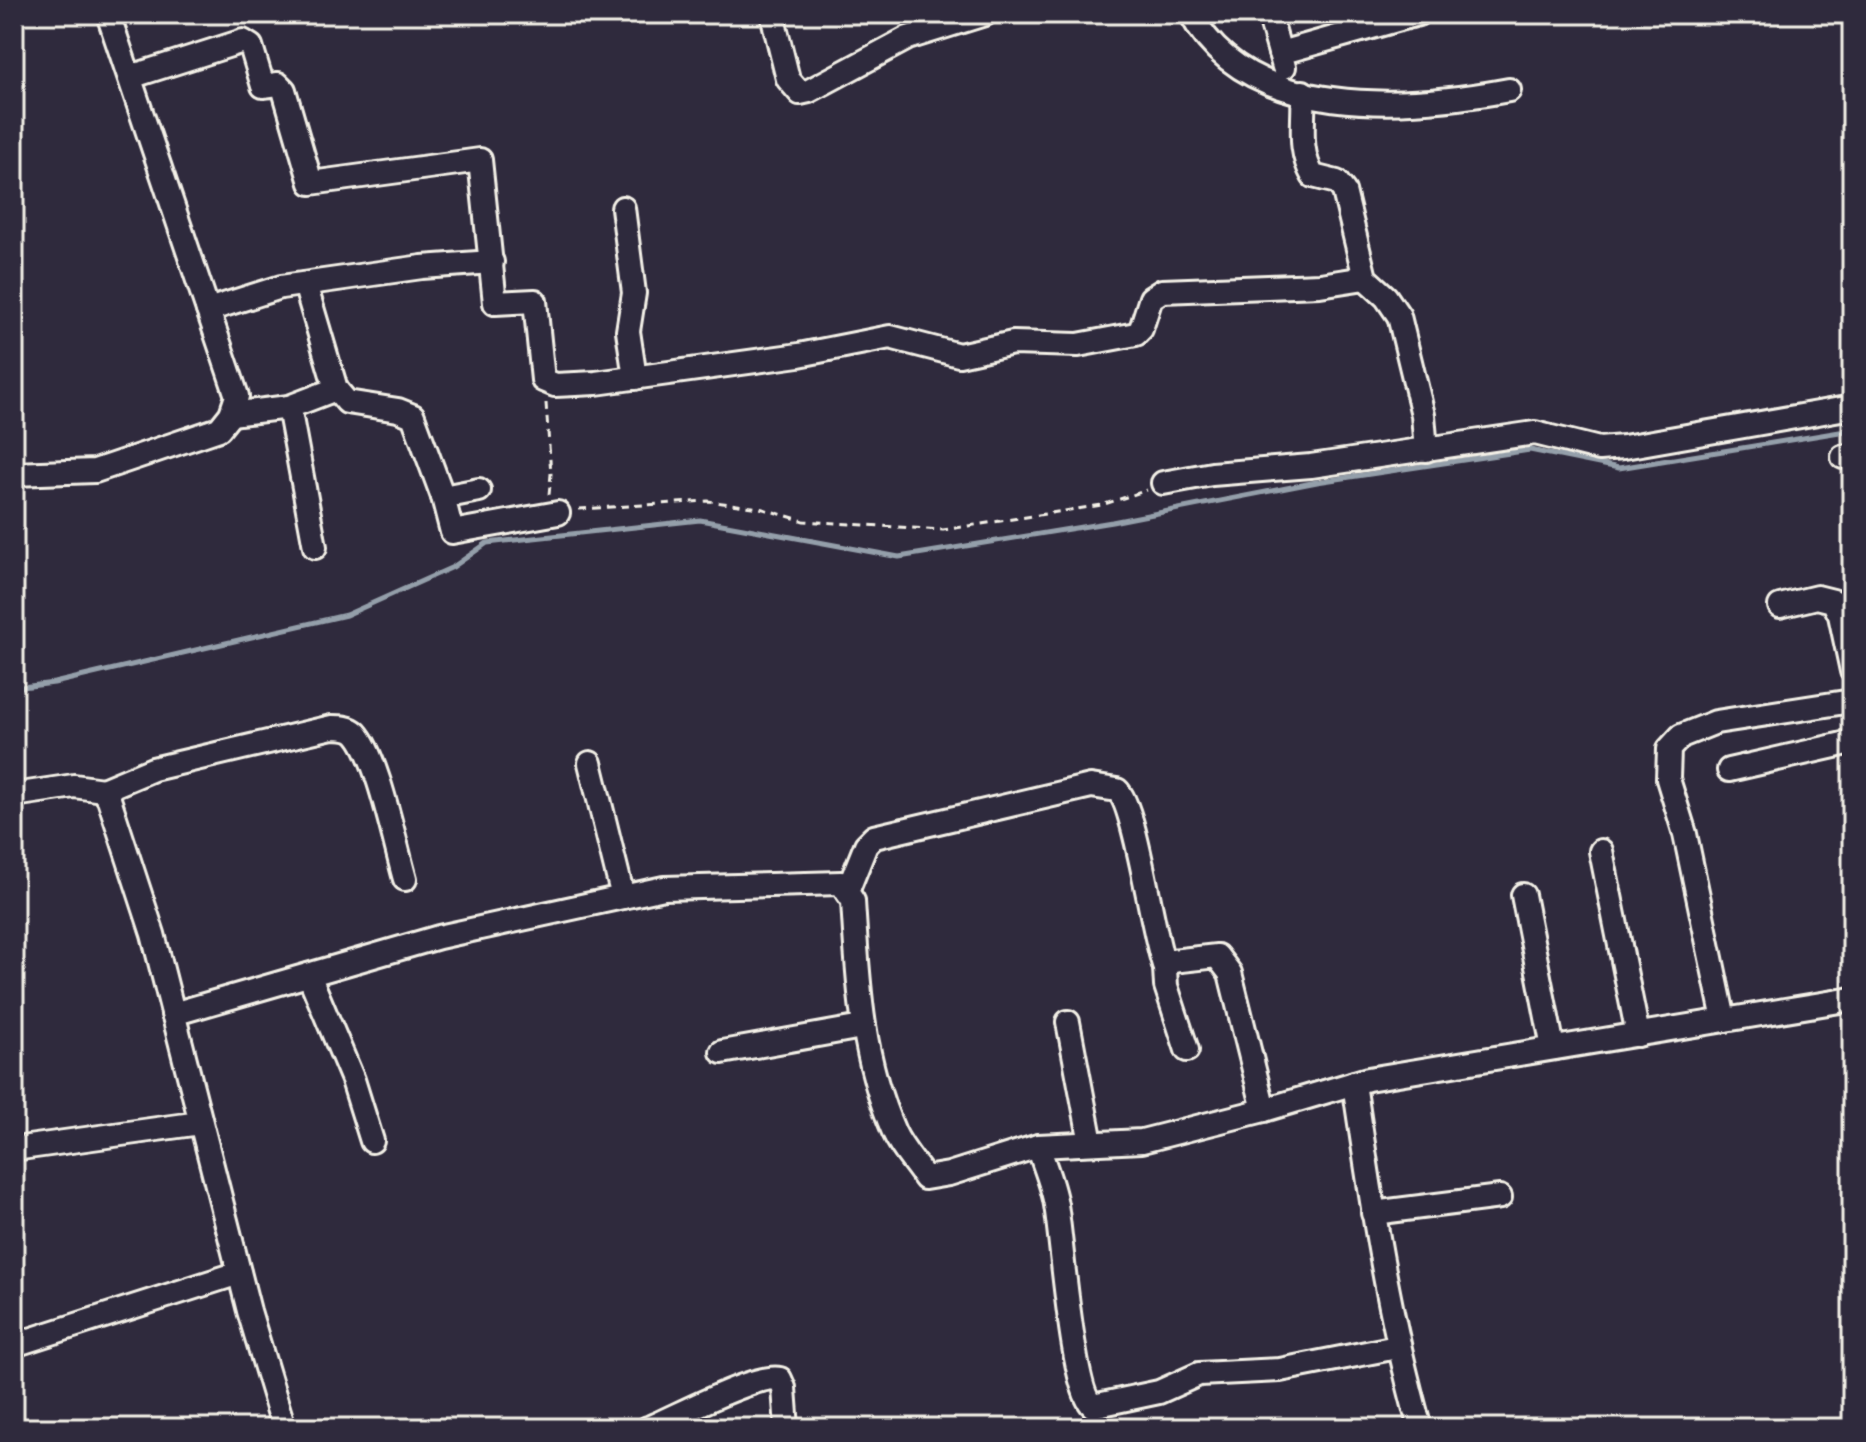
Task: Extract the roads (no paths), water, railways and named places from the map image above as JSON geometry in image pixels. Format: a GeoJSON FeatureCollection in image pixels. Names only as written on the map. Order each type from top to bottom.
{"type":"FeatureCollection","features":[{"type":"Feature","properties":{"kind":"street"},"geometry":{"type":"LineString","coordinates":[[14,474],[95,471],[219,429],[231,414],[237,396],[108,14]]}},
{"type":"Feature","properties":{"kind":"street"},"geometry":{"type":"LineString","coordinates":[[772,14],[788,79],[800,93],[908,38],[985,14]]}},
{"type":"Feature","properties":{"kind":"street"},"geometry":{"type":"LineString","coordinates":[[1191,14],[1217,52],[1243,71],[1334,102],[1450,101],[1509,90]]}},
{"type":"Feature","properties":{"kind":"street"},"geometry":{"type":"LineString","coordinates":[[1269,14],[1280,53],[1297,90],[1301,144],[1307,166],[1313,176],[1337,182],[1344,191],[1365,278],[1386,297],[1399,316],[1423,415],[1426,450]]}},
{"type":"Feature","properties":{"kind":"street"},"geometry":{"type":"LineString","coordinates":[[1280,53],[1418,14]]}},
{"type":"Feature","properties":{"kind":"street"},"geometry":{"type":"LineString","coordinates":[[130,77],[238,41],[248,42],[263,86],[278,84],[284,90],[311,183],[480,160],[495,303],[535,301],[543,380],[555,385],[635,378],[799,355],[890,337],[959,355],[1013,343],[1090,343],[1136,334],[1151,298],[1162,291],[1320,285],[1365,278]]}},
{"type":"Feature","properties":{"kind":"street"},"geometry":{"type":"LineString","coordinates":[[623,208],[634,293],[628,331],[635,378]]}},
{"type":"Feature","properties":{"kind":"street"},"geometry":{"type":"LineString","coordinates":[[208,310],[281,287],[422,267],[492,262]]}},
{"type":"Feature","properties":{"kind":"street"},"geometry":{"type":"LineString","coordinates":[[305,284],[336,389],[347,402],[398,410],[413,416],[443,497],[452,532],[558,513]]}},
{"type":"Feature","properties":{"kind":"street"},"geometry":{"type":"LineString","coordinates":[[231,414],[289,407],[336,389]]}},
{"type":"Feature","properties":{"kind":"street"},"geometry":{"type":"LineString","coordinates":[[289,407],[315,547]]}},
{"type":"Feature","properties":{"kind":"street"},"geometry":{"type":"LineString","coordinates":[[1163,483],[1535,433],[1599,449],[1624,447],[1852,407]]}},
{"type":"Feature","properties":{"kind":"street"},"geometry":{"type":"LineString","coordinates":[[443,497],[479,490]]}},
{"type":"Feature","properties":{"kind":"street"},"geometry":{"type":"LineString","coordinates":[[1780,606],[1817,597],[1833,601],[1840,615],[1852,671]]}},
{"type":"Feature","properties":{"kind":"street"},"geometry":{"type":"LineString","coordinates":[[1724,1020],[1685,834],[1668,779],[1669,749],[1681,736],[1716,722],[1852,701]]}},
{"type":"Feature","properties":{"kind":"street"},"geometry":{"type":"LineString","coordinates":[[14,795],[74,786],[103,790],[153,769],[332,727],[347,728],[356,733],[371,763],[405,879]]}},
{"type":"Feature","properties":{"kind":"street"},"geometry":{"type":"LineString","coordinates":[[1729,770],[1852,742]]}},
{"type":"Feature","properties":{"kind":"street"},"geometry":{"type":"LineString","coordinates":[[590,763],[623,897]]}},
{"type":"Feature","properties":{"kind":"street"},"geometry":{"type":"LineString","coordinates":[[847,892],[866,845],[874,837],[1091,786],[1117,790],[1129,810],[1151,925],[1165,968],[1166,986],[1187,1050]]}},
{"type":"Feature","properties":{"kind":"street"},"geometry":{"type":"LineString","coordinates":[[103,790],[153,934],[239,1273],[284,1428]]}},
{"type":"Feature","properties":{"kind":"street"},"geometry":{"type":"LineString","coordinates":[[1601,851],[1638,1035]]}},
{"type":"Feature","properties":{"kind":"street"},"geometry":{"type":"LineString","coordinates":[[173,1014],[439,937],[664,888],[841,883],[853,901],[862,1027],[870,1064],[895,1135],[925,1178],[949,1174],[1038,1146],[1142,1141],[1354,1083],[1852,999]]}},
{"type":"Feature","properties":{"kind":"street"},"geometry":{"type":"LineString","coordinates":[[1523,895],[1553,1048]]}},
{"type":"Feature","properties":{"kind":"street"},"geometry":{"type":"LineString","coordinates":[[1165,968],[1172,961],[1204,956],[1217,956],[1225,962],[1264,1110]]}},
{"type":"Feature","properties":{"kind":"street"},"geometry":{"type":"LineString","coordinates":[[309,975],[353,1080],[372,1141]]}},
{"type":"Feature","properties":{"kind":"street"},"geometry":{"type":"LineString","coordinates":[[1068,1022],[1091,1143]]}},
{"type":"Feature","properties":{"kind":"street"},"geometry":{"type":"LineString","coordinates":[[722,1052],[862,1027]]}},
{"type":"Feature","properties":{"kind":"street"},"geometry":{"type":"LineString","coordinates":[[1354,1083],[1397,1347],[1420,1428]]}},
{"type":"Feature","properties":{"kind":"street"},"geometry":{"type":"LineString","coordinates":[[14,1149],[200,1123]]}},
{"type":"Feature","properties":{"kind":"street"},"geometry":{"type":"LineString","coordinates":[[1038,1146],[1056,1202],[1079,1372],[1087,1402],[1093,1406],[1159,1392],[1199,1374],[1280,1370],[1397,1347]]}},
{"type":"Feature","properties":{"kind":"street"},"geometry":{"type":"LineString","coordinates":[[1373,1213],[1500,1197]]}},
{"type":"Feature","properties":{"kind":"street"},"geometry":{"type":"LineString","coordinates":[[14,1345],[239,1273]]}},
{"type":"Feature","properties":{"kind":"street"},"geometry":{"type":"LineString","coordinates":[[648,1428],[716,1400],[748,1381],[769,1376],[780,1379],[784,1388],[787,1428]]}},
{"type":"Feature","properties":{"kind":"waterway"},"geometry":{"type":"LineString","coordinates":[[14,688],[54,683],[346,615],[453,567],[487,543],[700,520],[899,557],[1112,522],[1317,482],[1530,450],[1619,468],[1852,430]]}}]}
